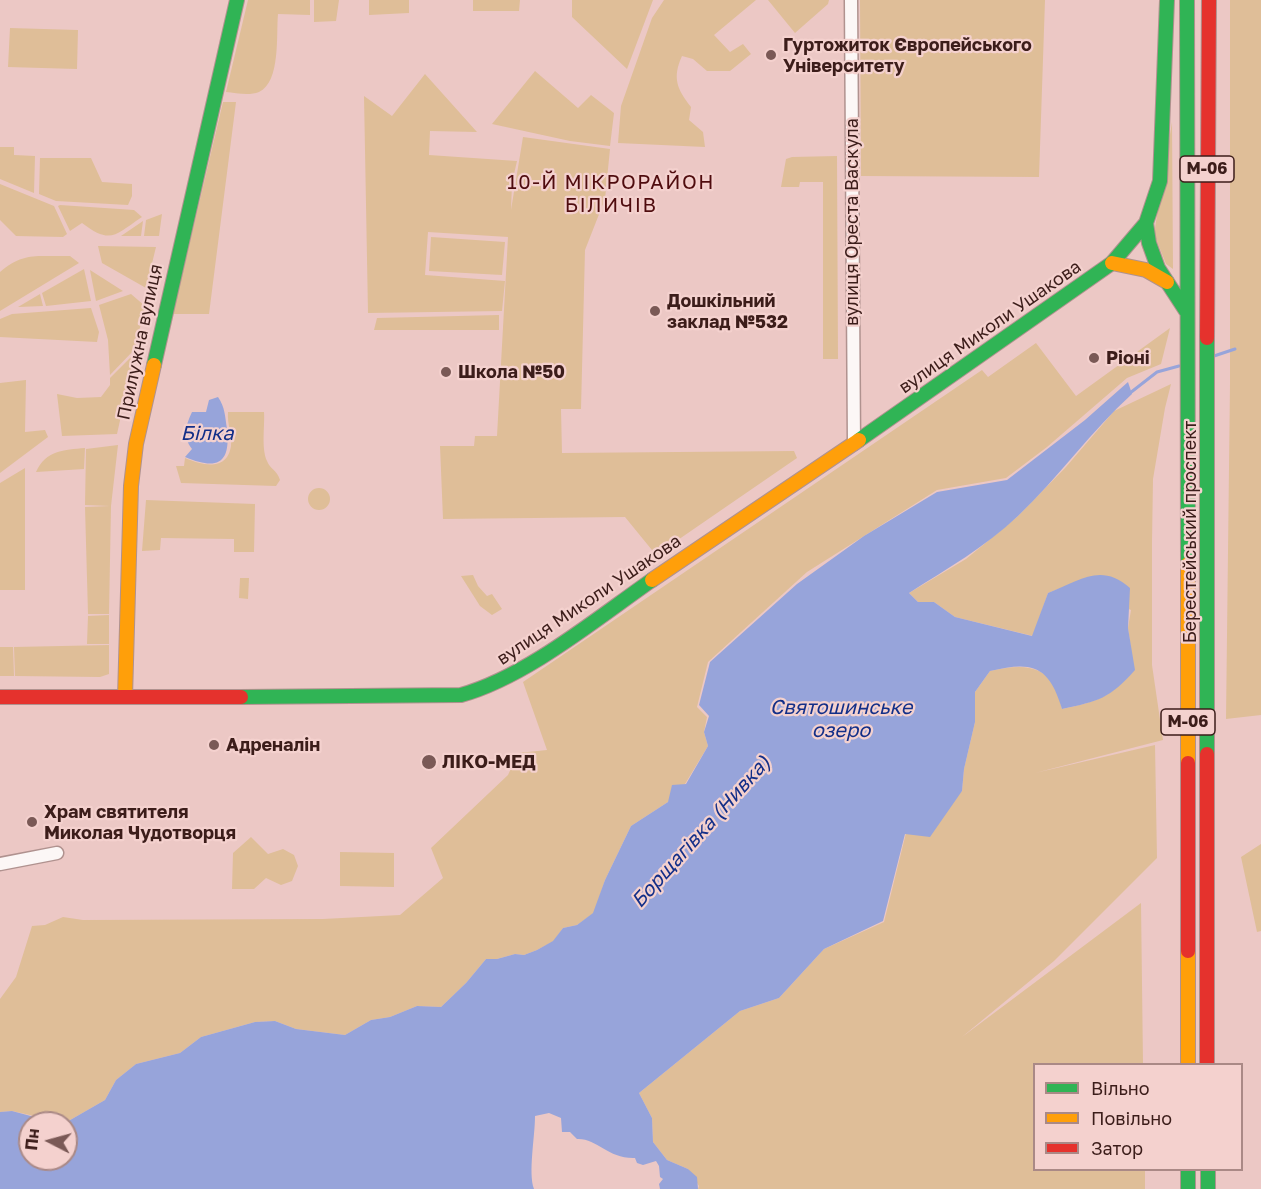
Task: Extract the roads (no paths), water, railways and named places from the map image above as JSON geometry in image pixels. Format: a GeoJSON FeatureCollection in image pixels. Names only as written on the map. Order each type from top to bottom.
{"type":"FeatureCollection","features":[{"type":"Feature","properties":{"kind":"main road","name":"Прилужна вулиця"},"geometry":{"type":"LineString","coordinates":[[125,697],[131,486],[136,444],[237,0]]}},
{"type":"Feature","properties":{"kind":"main road"},"geometry":{"type":"LineString","coordinates":[[1167,0],[1160,181],[1146,223],[1149,243],[1158,268],[1171,284],[1188,314]]}},
{"type":"Feature","properties":{"kind":"main road","name":"Берестейський проспект"},"geometry":{"type":"LineString","coordinates":[[1187,0],[1188,1063]]}},
{"type":"Feature","properties":{"kind":"main road","name":"Берестейський проспект"},"geometry":{"type":"LineString","coordinates":[[1207,1063],[1209,0]]}},
{"type":"Feature","properties":{"kind":"main road","name":"вулиця Миколи Ушакова"},"geometry":{"type":"LineString","coordinates":[[0,697],[461,695],[490,687],[578,632],[661,573],[854,444],[1112,263],[1146,223]]}},
{"type":"Feature","properties":{"kind":"main road"},"geometry":{"type":"LineString","coordinates":[[1112,263],[1146,270],[1171,284]]}},
{"type":"Feature","properties":{"kind":"main road"},"geometry":{"type":"LineString","coordinates":[[1188,1171],[1188,1189]]}},
{"type":"Feature","properties":{"kind":"main road"},"geometry":{"type":"LineString","coordinates":[[1208,1171],[1208,1189]]}},
{"type":"Feature","properties":{"kind":"street","name":"вулиця Ореста Васкула"},"geometry":{"type":"LineString","coordinates":[[851,0],[854,444]]}},
{"type":"Feature","properties":{"kind":"street"},"geometry":{"type":"LineString","coordinates":[[0,864],[57,853]]}},
{"type":"Feature","properties":{"kind":"water","name":"Святошинське озеро"},"geometry":{"type":"Polygon","coordinates":[[[1128,382],[1132,394],[1018,516],[979,548],[909,593],[918,602],[934,602],[955,617],[1032,636],[1048,593],[1090,576],[1109,576],[1130,588],[1128,628],[1135,670],[1118,687],[1103,697],[1062,709],[1051,683],[1037,670],[1017,667],[990,671],[975,692],[975,722],[964,769],[962,791],[930,837],[905,834],[883,921],[824,949],[779,998],[740,1011],[639,1093],[652,1118],[653,1142],[667,1160],[688,1169],[697,1177],[698,1189],[660,1189],[659,1184],[663,1179],[660,1177],[656,1161],[643,1165],[637,1163],[635,1158],[617,1155],[591,1142],[577,1139],[570,1132],[562,1132],[561,1118],[549,1113],[535,1116],[532,1164],[534,1189],[0,1189],[0,1112],[18,1113],[18,1171],[78,1171],[78,1116],[105,1100],[116,1080],[136,1064],[180,1053],[201,1037],[255,1022],[275,1021],[296,1029],[345,1035],[371,1020],[390,1017],[417,1006],[441,1007],[466,983],[486,959],[497,959],[515,954],[524,955],[553,941],[563,928],[577,925],[593,913],[605,880],[631,826],[668,802],[672,785],[686,784],[708,746],[704,732],[709,716],[699,705],[710,662],[797,584],[864,536],[937,492],[1007,480],[1085,420],[1128,382]]]}},
{"type":"Feature","properties":{"kind":"water","name":"Білка"},"geometry":{"type":"Polygon","coordinates":[[[218,397],[223,408],[227,429],[228,441],[224,457],[213,463],[205,463],[185,457],[192,449],[187,440],[186,430],[192,412],[206,412],[209,400],[218,397]]]}},
{"type":"Feature","properties":{"kind":"waterway","name":"Борщагівка (Нивка)"},"geometry":{"type":"LineString","coordinates":[[1214,356],[1235,349]]}},
{"type":"Feature","properties":{"kind":"waterway","name":"Борщагівка (Нивка)"},"geometry":{"type":"LineString","coordinates":[[1130,393],[1157,372],[1179,366]]}},
{"type":"Feature","properties":{"kind":"place","name":"Гуртожиток Європейського Університету"},"geometry":{"type":"Point","coordinates":[771,55]}},
{"type":"Feature","properties":{"kind":"place","name":"Дошкільний заклад №532"},"geometry":{"type":"Point","coordinates":[655,311]}},
{"type":"Feature","properties":{"kind":"place","name":"Ріоні"},"geometry":{"type":"Point","coordinates":[1094,358]}},
{"type":"Feature","properties":{"kind":"place","name":"Школа №50"},"geometry":{"type":"Point","coordinates":[446,372]}},
{"type":"Feature","properties":{"kind":"place","name":"Адреналін"},"geometry":{"type":"Point","coordinates":[214,745]}},
{"type":"Feature","properties":{"kind":"place","name":"ЛІКО-МЕД"},"geometry":{"type":"Point","coordinates":[429,762]}},
{"type":"Feature","properties":{"kind":"place","name":"Храм святителя Миколая Чудотворця"},"geometry":{"type":"Point","coordinates":[32,822]}},
{"type":"Feature","properties":{"kind":"district","name":"10-Й МІКРОРАЙОН БІЛИЧІВ"},"geometry":{"type":"Point","coordinates":[611,194]}}]}
